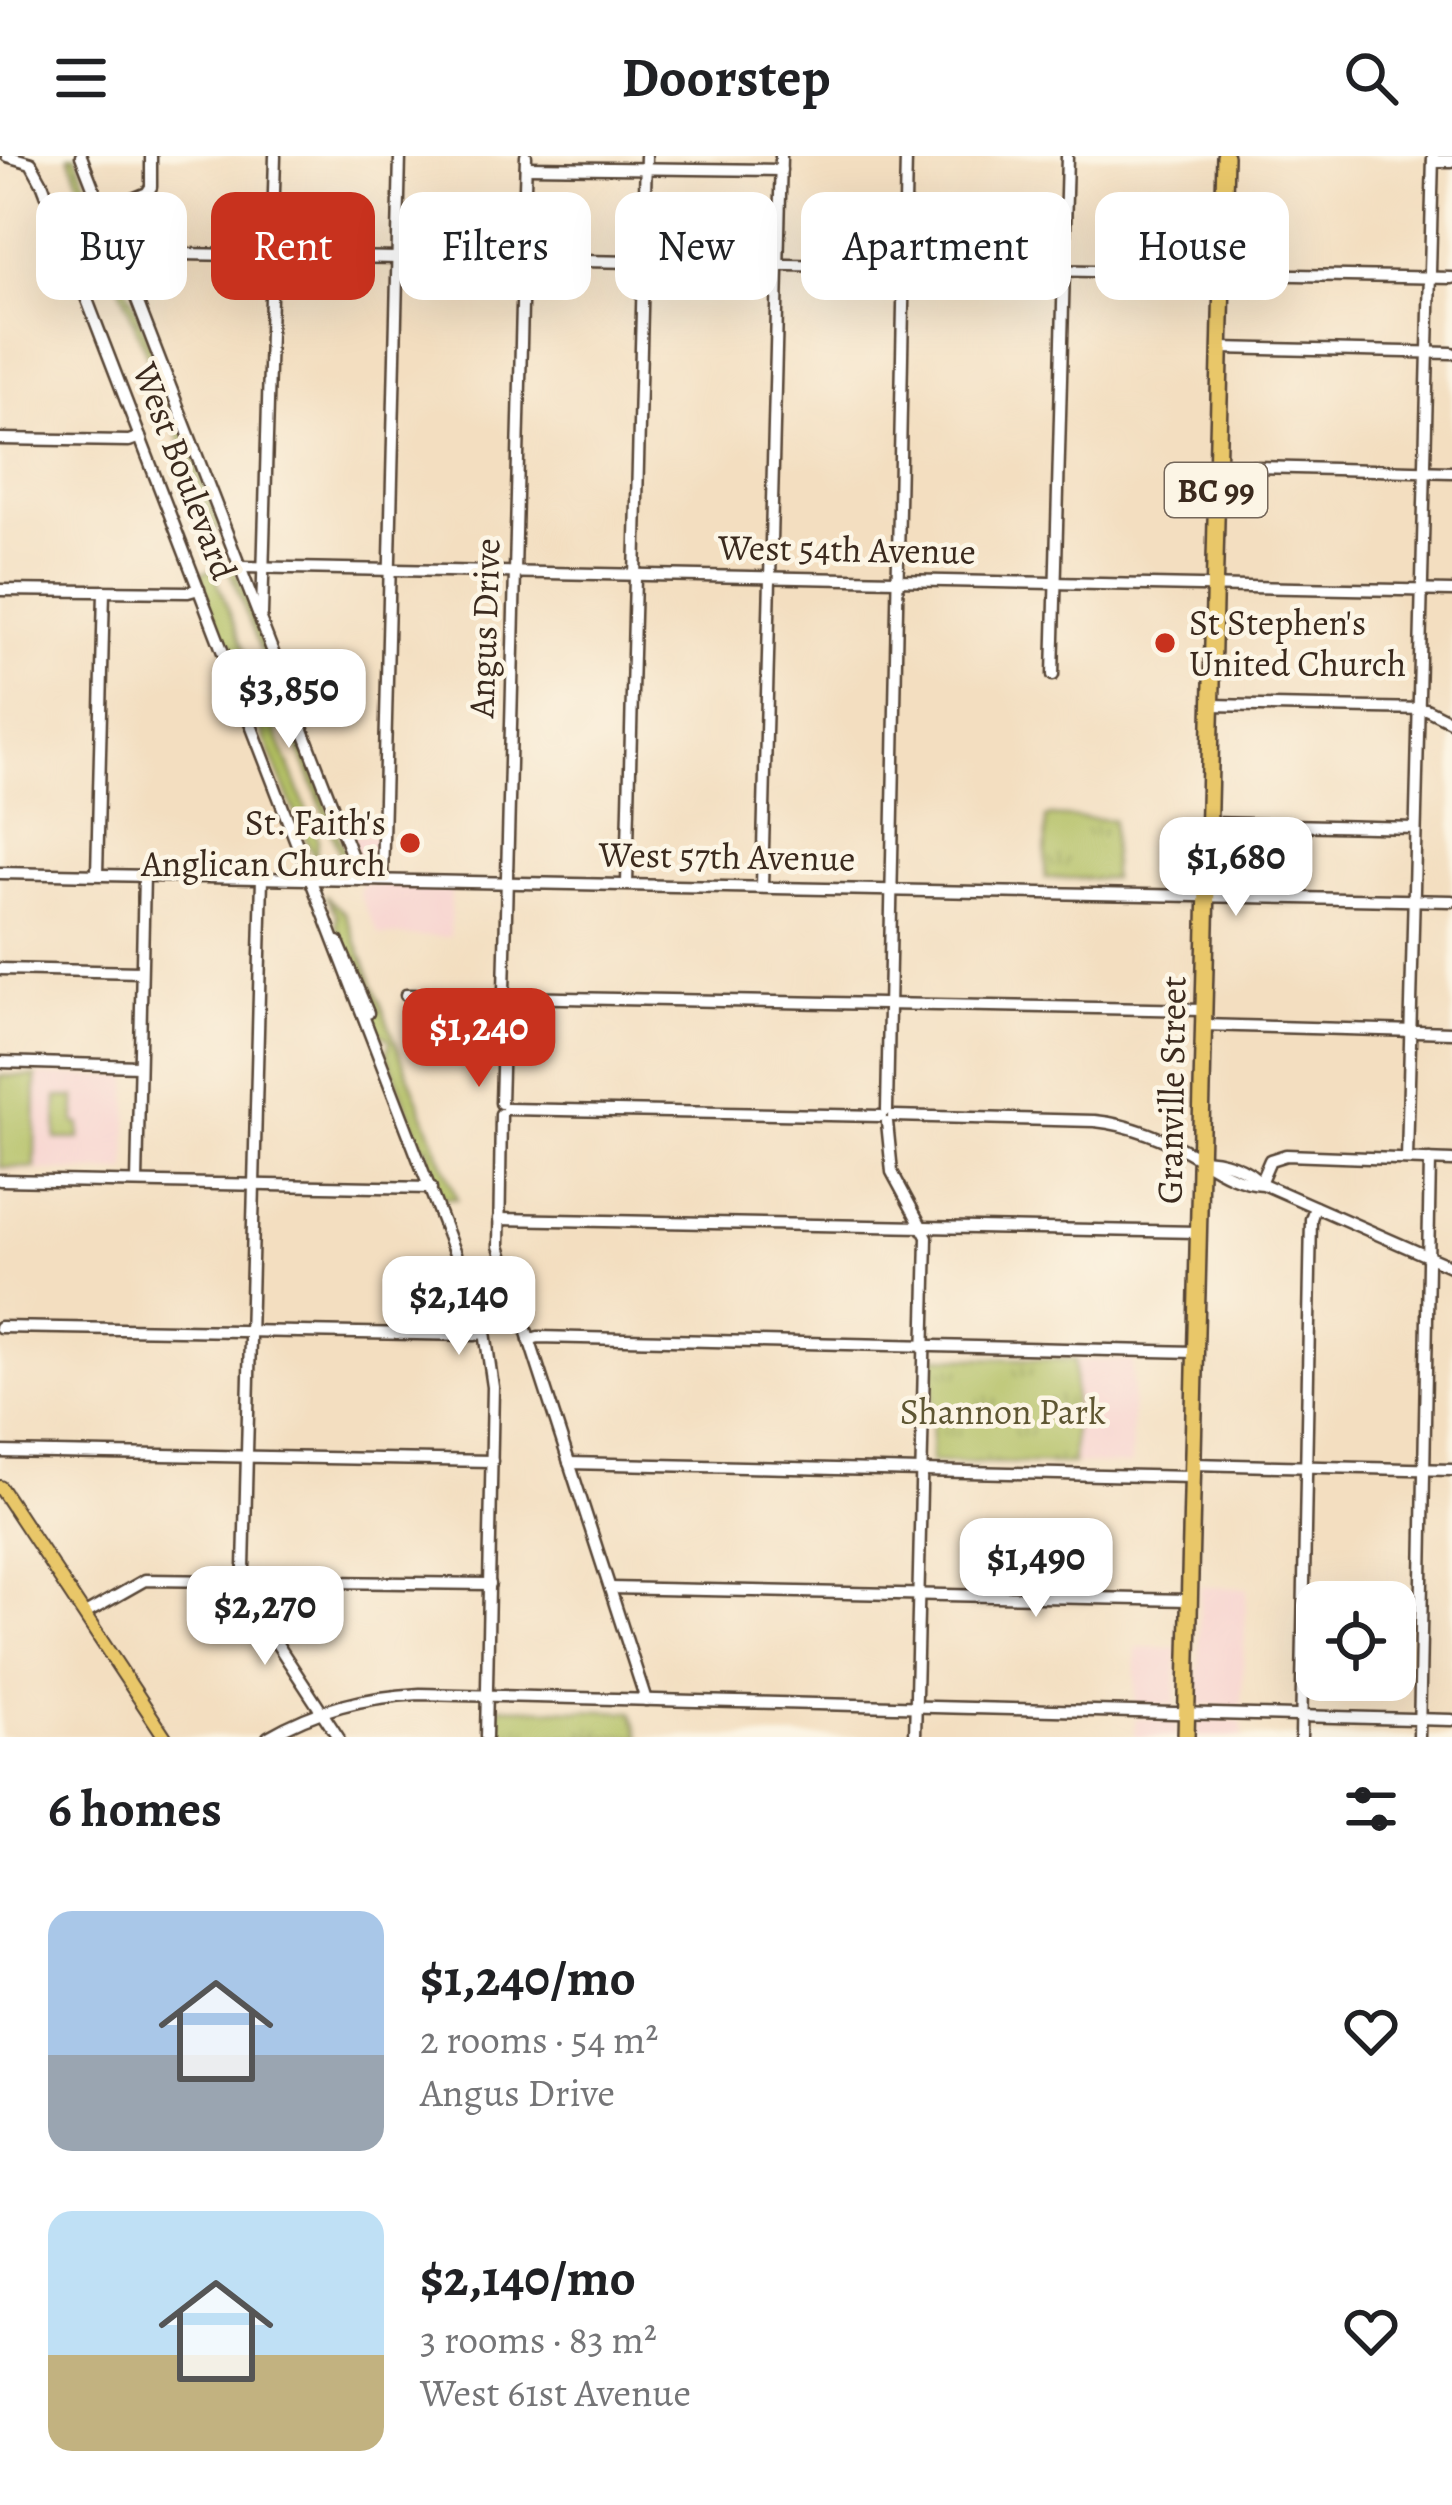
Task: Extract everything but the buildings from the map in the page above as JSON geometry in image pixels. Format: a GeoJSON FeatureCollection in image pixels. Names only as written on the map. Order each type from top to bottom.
{"type":"FeatureCollection","features":[{"type":"Feature","properties":{"kind":"highway","name":"Granville Street"},"geometry":{"type":"LineString","coordinates":[[1224,192],[1225,156]]}},
{"type":"Feature","properties":{"kind":"highway","name":"Granville Street"},"geometry":{"type":"LineString","coordinates":[[1186,1737],[1221,300]]}},
{"type":"Feature","properties":{"kind":"main road"},"geometry":{"type":"LineString","coordinates":[[0,1487],[165,1737]]}},
{"type":"Feature","properties":{"kind":"street","name":"West Boulevard"},"geometry":{"type":"LineString","coordinates":[[7,156],[32,163],[485,1332]]}},
{"type":"Feature","properties":{"kind":"street"},"geometry":{"type":"LineString","coordinates":[[81,156],[96,192]]}},
{"type":"Feature","properties":{"kind":"street"},"geometry":{"type":"LineString","coordinates":[[148,192],[152,156]]}},
{"type":"Feature","properties":{"kind":"street"},"geometry":{"type":"LineString","coordinates":[[275,156],[275,192]]}},
{"type":"Feature","properties":{"kind":"street"},"geometry":{"type":"LineString","coordinates":[[382,880],[400,156]]}},
{"type":"Feature","properties":{"kind":"street"},"geometry":{"type":"LineString","coordinates":[[762,887],[782,156]]}},
{"type":"Feature","properties":{"kind":"street"},"geometry":{"type":"LineString","coordinates":[[906,156],[906,192]]}},
{"type":"Feature","properties":{"kind":"street"},"geometry":{"type":"LineString","coordinates":[[1066,192],[1067,156]]}},
{"type":"Feature","properties":{"kind":"street"},"geometry":{"type":"LineString","coordinates":[[1407,1159],[1433,158],[1452,161]]}},
{"type":"Feature","properties":{"kind":"street"},"geometry":{"type":"LineString","coordinates":[[526,161],[781,170]]}},
{"type":"Feature","properties":{"kind":"street","name":"Angus Drive"},"geometry":{"type":"LineString","coordinates":[[525,192],[526,161]]}},
{"type":"Feature","properties":{"kind":"street"},"geometry":{"type":"LineString","coordinates":[[645,192],[646,162]]}},
{"type":"Feature","properties":{"kind":"street"},"geometry":{"type":"LineString","coordinates":[[375,257],[398,258]]}},
{"type":"Feature","properties":{"kind":"street"},"geometry":{"type":"LineString","coordinates":[[778,265],[801,265]]}},
{"type":"Feature","properties":{"kind":"street"},"geometry":{"type":"LineString","coordinates":[[1289,275],[1452,278]]}},
{"type":"Feature","properties":{"kind":"street"},"geometry":{"type":"LineString","coordinates":[[139,300],[334,806],[356,879]]}},
{"type":"Feature","properties":{"kind":"street"},"geometry":{"type":"LineString","coordinates":[[260,616],[266,567],[273,300]]}},
{"type":"Feature","properties":{"kind":"street","name":"Angus Drive"},"geometry":{"type":"LineString","coordinates":[[522,300],[499,1246],[646,1700]]}},
{"type":"Feature","properties":{"kind":"street"},"geometry":{"type":"LineString","coordinates":[[627,884],[642,300]]}},
{"type":"Feature","properties":{"kind":"street"},"geometry":{"type":"LineString","coordinates":[[904,300],[887,1116],[892,1172],[927,1237],[915,1737]]}},
{"type":"Feature","properties":{"kind":"street"},"geometry":{"type":"LineString","coordinates":[[1053,675],[1063,300]]}},
{"type":"Feature","properties":{"kind":"street"},"geometry":{"type":"LineString","coordinates":[[1220,348],[1452,353]]}},
{"type":"Feature","properties":{"kind":"street"},"geometry":{"type":"LineString","coordinates":[[0,440],[129,441],[140,437]]}},
{"type":"Feature","properties":{"kind":"street"},"geometry":{"type":"LineString","coordinates":[[1217,466],[1452,472]]}},
{"type":"Feature","properties":{"kind":"street","name":"West 54th Avenue"},"geometry":{"type":"LineString","coordinates":[[242,567],[1452,591]]}},
{"type":"Feature","properties":{"kind":"street"},"geometry":{"type":"LineString","coordinates":[[0,590],[199,589]]}},
{"type":"Feature","properties":{"kind":"street"},"geometry":{"type":"LineString","coordinates":[[97,874],[104,591]]}},
{"type":"Feature","properties":{"kind":"street"},"geometry":{"type":"LineString","coordinates":[[1210,705],[1426,709],[1452,722]]}},
{"type":"Feature","properties":{"kind":"street"},"geometry":{"type":"LineString","coordinates":[[1208,823],[1415,828]]}},
{"type":"Feature","properties":{"kind":"street","name":"West 57th Avenue"},"geometry":{"type":"LineString","coordinates":[[0,873],[1452,901]]}},
{"type":"Feature","properties":{"kind":"street"},"geometry":{"type":"LineString","coordinates":[[137,1182],[144,875]]}},
{"type":"Feature","properties":{"kind":"street"},"geometry":{"type":"LineString","coordinates":[[262,878],[245,1580],[248,1601],[338,1737]]}},
{"type":"Feature","properties":{"kind":"street"},"geometry":{"type":"LineString","coordinates":[[0,969],[140,971]]}},
{"type":"Feature","properties":{"kind":"street"},"geometry":{"type":"LineString","coordinates":[[406,995],[889,1004],[1452,1032]]}},
{"type":"Feature","properties":{"kind":"street"},"geometry":{"type":"LineString","coordinates":[[0,1062],[139,1066]]}},
{"type":"Feature","properties":{"kind":"street"},"geometry":{"type":"LineString","coordinates":[[503,1109],[1095,1121],[1143,1131],[1199,1159],[1216,1159],[1452,1267]]}},
{"type":"Feature","properties":{"kind":"street"},"geometry":{"type":"LineString","coordinates":[[1260,1183],[1265,1166],[1280,1155],[1452,1161]]}},
{"type":"Feature","properties":{"kind":"street"},"geometry":{"type":"LineString","coordinates":[[1419,1737],[1430,1160]]}},
{"type":"Feature","properties":{"kind":"street"},"geometry":{"type":"LineString","coordinates":[[0,1180],[431,1187]]}},
{"type":"Feature","properties":{"kind":"street"},"geometry":{"type":"LineString","coordinates":[[1300,1737],[1311,1219],[1315,1208]]}},
{"type":"Feature","properties":{"kind":"street"},"geometry":{"type":"LineString","coordinates":[[499,1219],[1198,1232]]}},
{"type":"Feature","properties":{"kind":"street"},"geometry":{"type":"LineString","coordinates":[[0,1327],[485,1332],[493,1370],[486,1737]]}},
{"type":"Feature","properties":{"kind":"street"},"geometry":{"type":"LineString","coordinates":[[529,1340],[538,1336],[1195,1352]]}},
{"type":"Feature","properties":{"kind":"street"},"geometry":{"type":"LineString","coordinates":[[0,1452],[492,1461]]}},
{"type":"Feature","properties":{"kind":"street"},"geometry":{"type":"LineString","coordinates":[[569,1463],[920,1471],[1452,1470]]}},
{"type":"Feature","properties":{"kind":"street"},"geometry":{"type":"LineString","coordinates":[[85,1614],[145,1580],[490,1584]]}},
{"type":"Feature","properties":{"kind":"street"},"geometry":{"type":"LineString","coordinates":[[610,1588],[1189,1600]]}},
{"type":"Feature","properties":{"kind":"street"},"geometry":{"type":"LineString","coordinates":[[268,1737],[320,1711],[392,1695],[1452,1720]]}},
{"type":"Feature","properties":{"kind":"shaded area"},"geometry":{"type":"Polygon","coordinates":[[[351,835],[379,835],[375,872],[363,870],[351,835]]]}},
{"type":"Feature","properties":{"kind":"shaded area"},"geometry":{"type":"Polygon","coordinates":[[[367,884],[451,888],[450,937],[379,935],[359,894],[367,884]]]}},
{"type":"Feature","properties":{"kind":"shaded area"},"geometry":{"type":"Polygon","coordinates":[[[0,1074],[129,1077],[127,1172],[0,1170],[0,1074]]]}},
{"type":"Feature","properties":{"kind":"shaded area"},"geometry":{"type":"Polygon","coordinates":[[[1075,1360],[1133,1361],[1131,1465],[1073,1464],[1075,1360]]]}},
{"type":"Feature","properties":{"kind":"shaded area"},"geometry":{"type":"Polygon","coordinates":[[[1200,1587],[1247,1588],[1241,1708],[1198,1704],[1200,1587]]]}},
{"type":"Feature","properties":{"kind":"shaded area"},"geometry":{"type":"Polygon","coordinates":[[[1136,1647],[1177,1648],[1175,1705],[1135,1706],[1136,1647]]]}},
{"type":"Feature","properties":{"kind":"shaded area"},"geometry":{"type":"Polygon","coordinates":[[[1135,1718],[1171,1718],[1176,1737],[1135,1737],[1135,1718]]]}},
{"type":"Feature","properties":{"kind":"shaded area"},"geometry":{"type":"Polygon","coordinates":[[[1241,1721],[1243,1737],[1196,1737],[1197,1722],[1241,1721]]]}},
{"type":"Feature","properties":{"kind":"green space"},"geometry":{"type":"Polygon","coordinates":[[[69,156],[76,156],[90,192],[83,192],[69,156]]]}},
{"type":"Feature","properties":{"kind":"green space"},"geometry":{"type":"Polygon","coordinates":[[[125,300],[132,300],[221,527],[215,530],[125,300]]]}},
{"type":"Feature","properties":{"kind":"green space"},"geometry":{"type":"Polygon","coordinates":[[[234,565],[348,860],[343,862],[228,567],[234,565]]]}},
{"type":"Feature","properties":{"kind":"green space"},"geometry":{"type":"Polygon","coordinates":[[[213,570],[318,840],[315,861],[203,589],[200,573],[213,570]]]}},
{"type":"Feature","properties":{"kind":"green space"},"geometry":{"type":"Polygon","coordinates":[[[1046,818],[1113,820],[1112,879],[1045,878],[1046,818]]]}},
{"type":"Feature","properties":{"kind":"green space"},"geometry":{"type":"Polygon","coordinates":[[[325,895],[345,913],[457,1199],[439,1197],[430,1154],[423,1147],[387,1054],[390,1040],[376,1029],[336,925],[337,915],[325,895]]]}},
{"type":"Feature","properties":{"kind":"green space"},"geometry":{"type":"Polygon","coordinates":[[[0,1076],[36,1076],[35,1168],[0,1167],[0,1076]]]}},
{"type":"Feature","properties":{"kind":"green space"},"geometry":{"type":"Polygon","coordinates":[[[57,1097],[75,1097],[80,1139],[56,1139],[57,1097]]]}},
{"type":"Feature","properties":{"kind":"green space","name":"Shannon Park"},"geometry":{"type":"Polygon","coordinates":[[[933,1357],[1075,1360],[1073,1464],[931,1462],[933,1357]]]}},
{"type":"Feature","properties":{"kind":"green space"},"geometry":{"type":"Polygon","coordinates":[[[499,1707],[632,1712],[640,1737],[498,1737],[499,1707]]]}},
{"type":"Feature","properties":{"kind":"place","name":"St Stephen's United Church"},"geometry":{"type":"Point","coordinates":[1165,643]}},
{"type":"Feature","properties":{"kind":"place","name":"St. Faith's Anglican Church"},"geometry":{"type":"Point","coordinates":[410,843]}}]}
